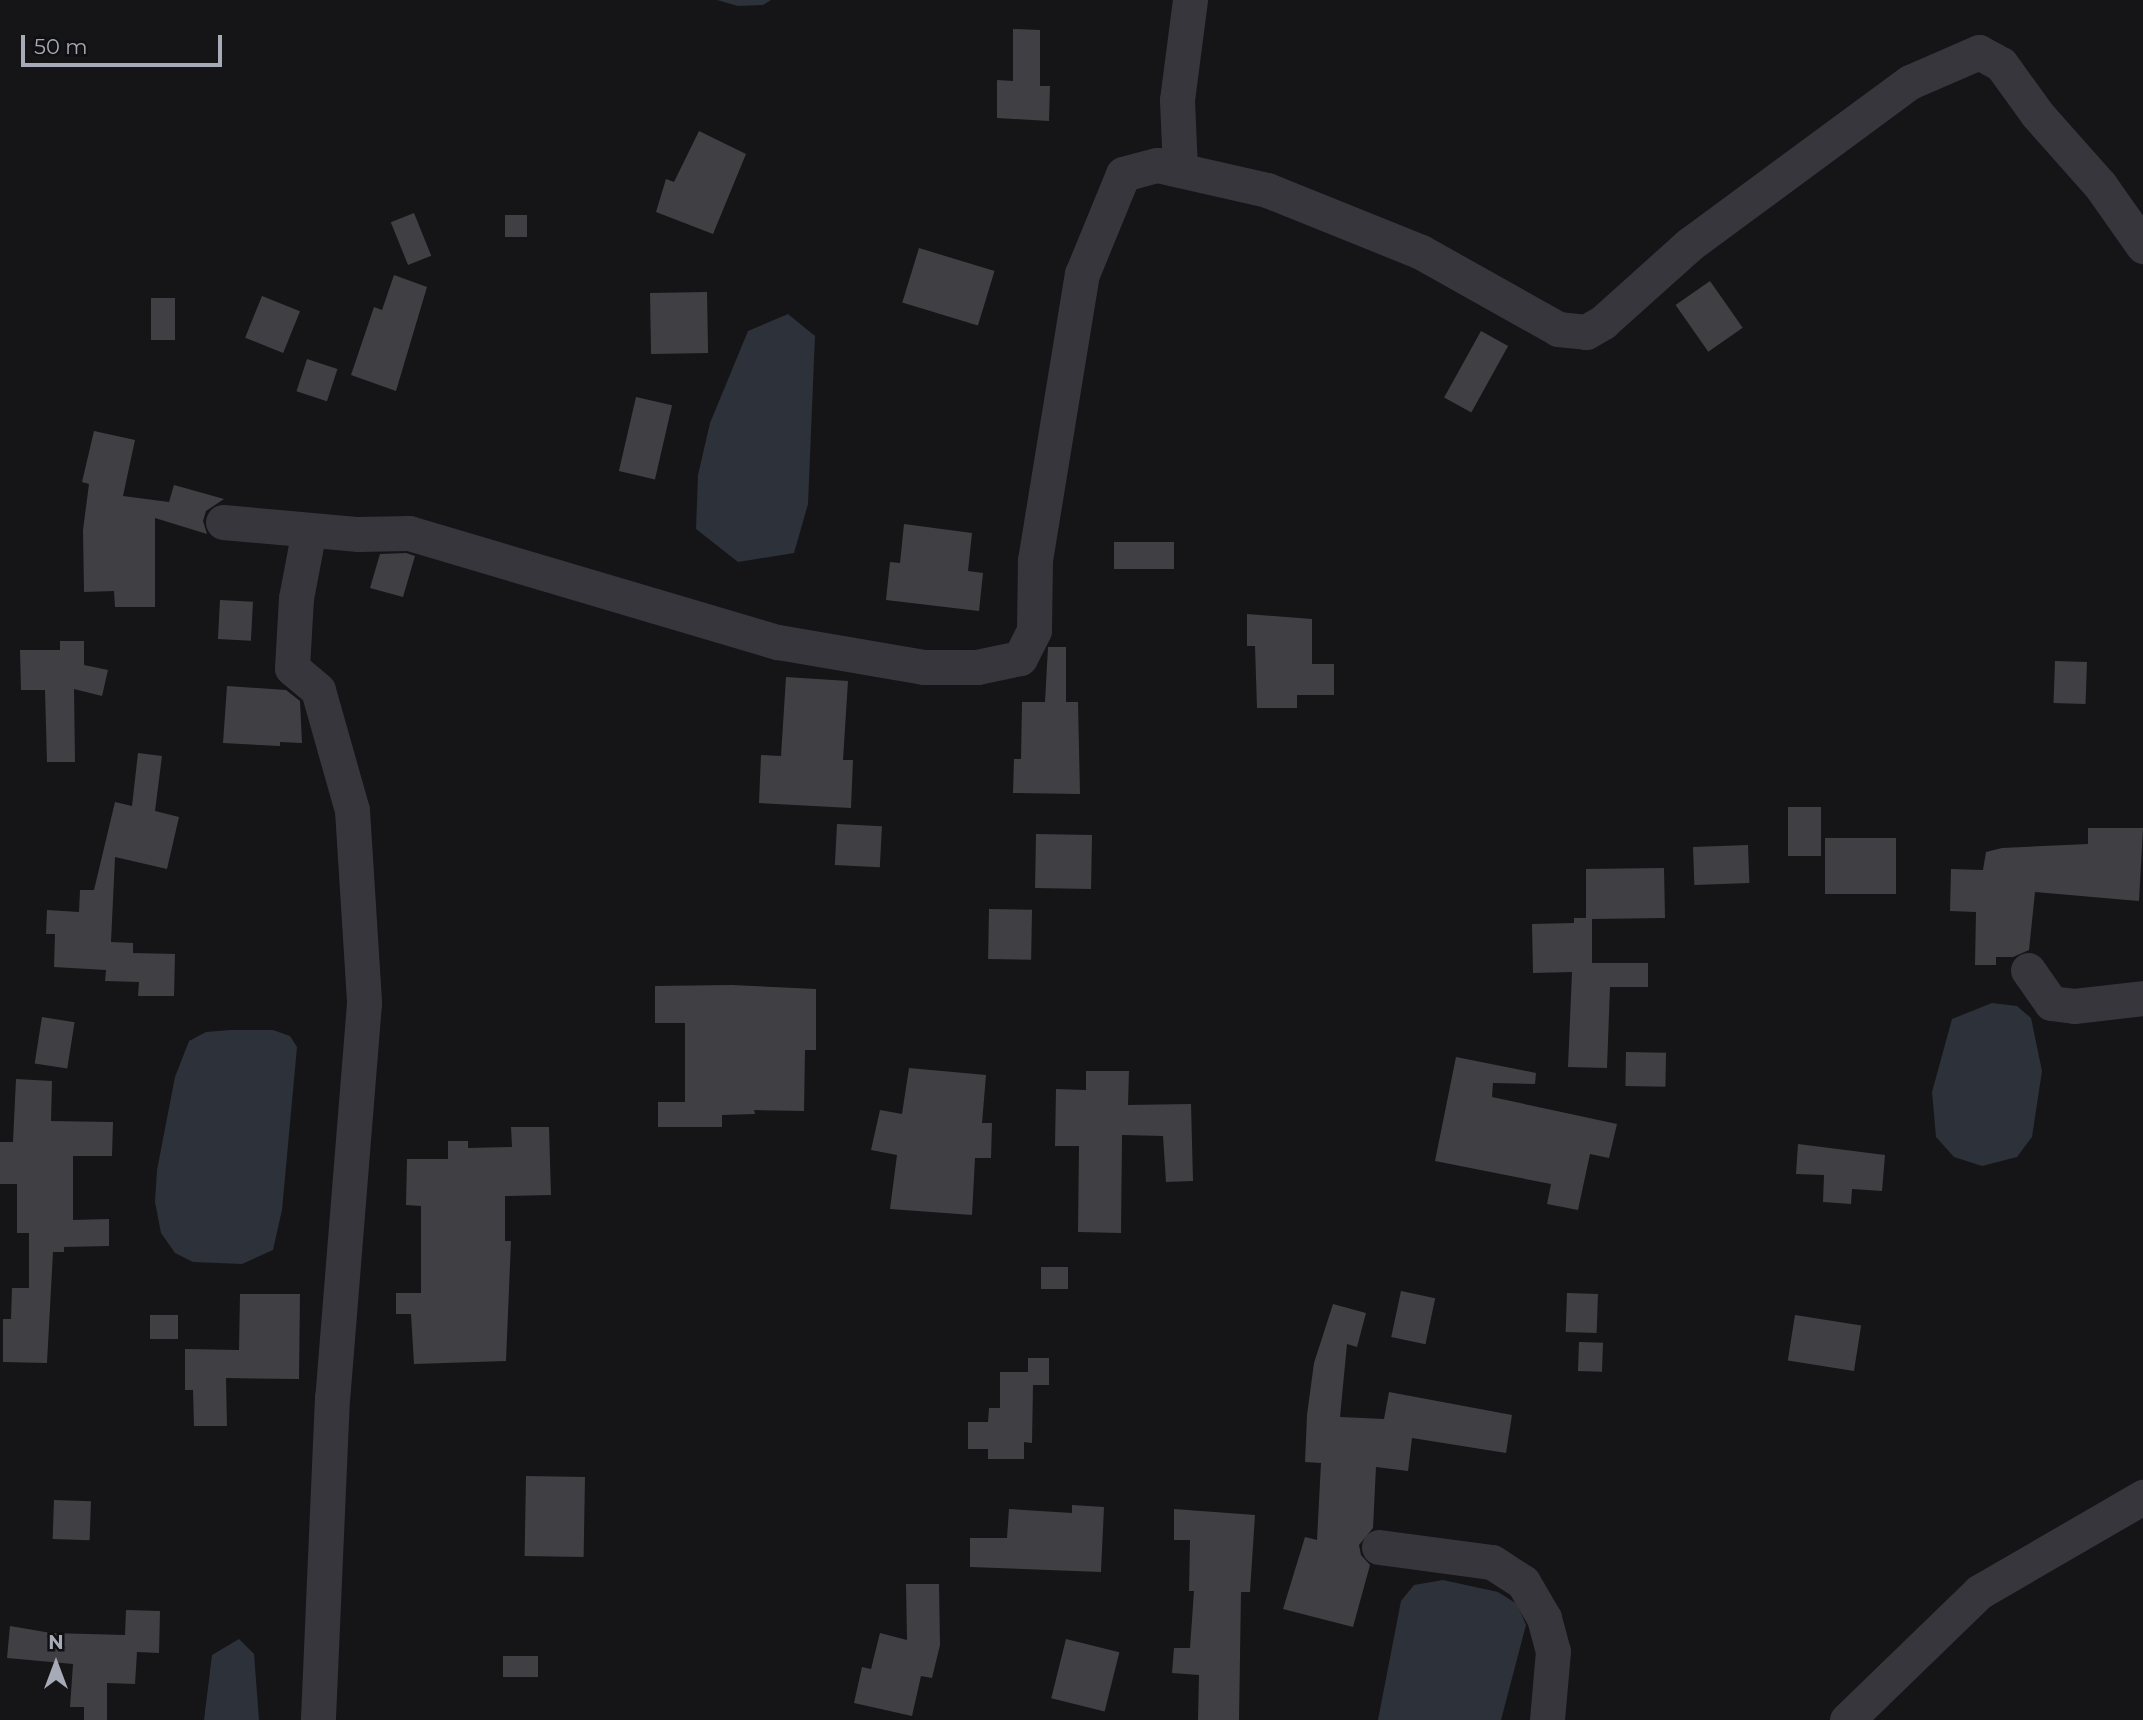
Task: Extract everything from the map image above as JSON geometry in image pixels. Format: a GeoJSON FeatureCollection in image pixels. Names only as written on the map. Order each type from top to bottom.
{"type":"FeatureCollection","features":[{"type":"Feature","properties":{"kind":"street"},"geometry":{"type":"LineString","coordinates":[[1180,169],[1177,100],[1190,0]]}},
{"type":"Feature","properties":{"kind":"street"},"geometry":{"type":"LineString","coordinates":[[223,522],[309,530],[409,533],[778,642],[924,667],[977,667],[1020,658],[1034,630],[1035,559],[1082,274],[1123,174],[1157,165],[1267,190],[1422,252],[1558,329],[1586,332],[1604,322],[1690,244],[1910,82],[1979,52],[2001,64],[2037,114],[2100,185],[2143,246]]}},
{"type":"Feature","properties":{"kind":"street"},"geometry":{"type":"LineString","coordinates":[[309,530],[296,598],[292,668],[318,690],[352,810],[364,1003],[331,1397],[318,1720]]}},
{"type":"Feature","properties":{"kind":"street"},"geometry":{"type":"LineString","coordinates":[[2028,970],[2051,1003],[2074,1006],[2143,998]]}},
{"type":"Feature","properties":{"kind":"street"},"geometry":{"type":"LineString","coordinates":[[1847,1720],[1979,1592],[2143,1497]]}},
{"type":"Feature","properties":{"kind":"street"},"geometry":{"type":"LineString","coordinates":[[1379,1547],[1492,1562],[1524,1582],[1544,1618],[1553,1651],[1547,1720]]}},
{"type":"Feature","properties":{"kind":"shaded area"},"geometry":{"type":"Polygon","coordinates":[[[717,0],[771,0],[763,5],[738,6],[717,0]]]}},
{"type":"Feature","properties":{"kind":"shaded area"},"geometry":{"type":"Polygon","coordinates":[[[788,314],[815,336],[808,504],[794,553],[738,562],[696,529],[698,475],[710,423],[748,331],[788,314]]]}},
{"type":"Feature","properties":{"kind":"shaded area"},"geometry":{"type":"Polygon","coordinates":[[[1992,1003],[2017,1006],[2031,1018],[2042,1071],[2032,1137],[2017,1157],[1982,1166],[1954,1157],[1936,1137],[1932,1092],[1952,1019],[1992,1003]]]}},
{"type":"Feature","properties":{"kind":"shaded area"},"geometry":{"type":"Polygon","coordinates":[[[273,1030],[290,1036],[297,1047],[282,1210],[273,1250],[242,1264],[193,1262],[175,1253],[161,1233],[155,1202],[157,1170],[175,1077],[189,1041],[206,1032],[273,1030]]]}},
{"type":"Feature","properties":{"kind":"shaded area"},"geometry":{"type":"Polygon","coordinates":[[[1443,1580],[1498,1592],[1517,1604],[1526,1625],[1501,1720],[1378,1720],[1401,1601],[1414,1585],[1443,1580]]]}},
{"type":"Feature","properties":{"kind":"shaded area"},"geometry":{"type":"Polygon","coordinates":[[[239,1639],[254,1654],[259,1720],[204,1720],[212,1655],[239,1639]]]}},
{"type":"Feature","properties":{"kind":"building"},"geometry":{"type":"Polygon","coordinates":[[[1013,29],[1040,30],[1040,86],[1050,86],[1049,121],[997,118],[997,80],[1013,81],[1013,29]]]}},
{"type":"Feature","properties":{"kind":"building"},"geometry":{"type":"Polygon","coordinates":[[[699,131],[746,154],[713,234],[656,212],[666,179],[674,182],[699,131]]]}},
{"type":"Feature","properties":{"kind":"building"},"geometry":{"type":"Polygon","coordinates":[[[414,213],[431,256],[408,265],[391,222],[414,213]]]}},
{"type":"Feature","properties":{"kind":"building"},"geometry":{"type":"Polygon","coordinates":[[[505,215],[527,215],[527,237],[505,237],[505,215]]]}},
{"type":"Feature","properties":{"kind":"building"},"geometry":{"type":"Polygon","coordinates":[[[919,248],[995,271],[978,326],[902,303],[919,248]]]}},
{"type":"Feature","properties":{"kind":"building"},"geometry":{"type":"Polygon","coordinates":[[[394,275],[427,287],[396,391],[351,375],[374,307],[382,310],[394,275]]]}},
{"type":"Feature","properties":{"kind":"building"},"geometry":{"type":"Polygon","coordinates":[[[1710,281],[1743,328],[1708,352],[1676,305],[1710,281]]]}},
{"type":"Feature","properties":{"kind":"building"},"geometry":{"type":"Polygon","coordinates":[[[707,292],[708,353],[651,354],[650,293],[707,292]]]}},
{"type":"Feature","properties":{"kind":"building"},"geometry":{"type":"Polygon","coordinates":[[[262,296],[300,311],[283,353],[245,338],[262,296]]]}},
{"type":"Feature","properties":{"kind":"building"},"geometry":{"type":"Polygon","coordinates":[[[151,298],[175,298],[175,340],[151,340],[151,298]]]}},
{"type":"Feature","properties":{"kind":"building"},"geometry":{"type":"Polygon","coordinates":[[[1481,331],[1508,346],[1471,413],[1444,397],[1481,331]]]}},
{"type":"Feature","properties":{"kind":"building"},"geometry":{"type":"Polygon","coordinates":[[[307,359],[337,369],[327,401],[296,391],[307,359]]]}},
{"type":"Feature","properties":{"kind":"building"},"geometry":{"type":"Polygon","coordinates":[[[636,397],[672,405],[655,479],[619,471],[636,397]]]}},
{"type":"Feature","properties":{"kind":"building"},"geometry":{"type":"Polygon","coordinates":[[[94,431],[135,440],[123,496],[169,502],[174,485],[224,499],[206,511],[203,521],[207,534],[155,518],[155,607],[115,607],[114,591],[84,592],[83,530],[89,484],[82,482],[94,431]]]}},
{"type":"Feature","properties":{"kind":"building"},"geometry":{"type":"Polygon","coordinates":[[[904,524],[972,533],[968,571],[983,573],[979,611],[886,600],[890,562],[900,563],[904,524]]]}},
{"type":"Feature","properties":{"kind":"building"},"geometry":{"type":"Polygon","coordinates":[[[1114,542],[1174,542],[1174,569],[1114,569],[1114,542]]]}},
{"type":"Feature","properties":{"kind":"building"},"geometry":{"type":"Polygon","coordinates":[[[406,553],[415,556],[403,597],[370,588],[380,554],[406,553]]]}},
{"type":"Feature","properties":{"kind":"building"},"geometry":{"type":"Polygon","coordinates":[[[220,600],[253,602],[251,641],[218,639],[220,600]]]}},
{"type":"Feature","properties":{"kind":"building"},"geometry":{"type":"Polygon","coordinates":[[[1247,614],[1312,619],[1312,664],[1334,664],[1334,695],[1297,695],[1297,708],[1257,708],[1255,646],[1247,646],[1247,614]]]}},
{"type":"Feature","properties":{"kind":"building"},"geometry":{"type":"Polygon","coordinates":[[[60,641],[84,641],[84,665],[108,670],[102,696],[74,689],[75,762],[47,762],[45,690],[21,690],[20,650],[60,650],[60,641]]]}},
{"type":"Feature","properties":{"kind":"building"},"geometry":{"type":"Polygon","coordinates":[[[1048,647],[1066,647],[1066,702],[1078,702],[1080,794],[1013,793],[1014,759],[1021,759],[1022,702],[1045,702],[1048,647]]]}},
{"type":"Feature","properties":{"kind":"building"},"geometry":{"type":"Polygon","coordinates":[[[2055,661],[2087,662],[2086,704],[2054,703],[2055,661]]]}},
{"type":"Feature","properties":{"kind":"building"},"geometry":{"type":"Polygon","coordinates":[[[786,677],[848,681],[843,760],[853,760],[851,808],[759,803],[761,755],[781,756],[786,677]]]}},
{"type":"Feature","properties":{"kind":"building"},"geometry":{"type":"Polygon","coordinates":[[[227,686],[286,690],[300,701],[302,743],[280,742],[280,746],[223,743],[227,686]]]}},
{"type":"Feature","properties":{"kind":"building"},"geometry":{"type":"Polygon","coordinates":[[[138,753],[162,756],[155,811],[179,817],[167,869],[115,857],[111,942],[133,943],[133,953],[175,954],[174,996],[138,996],[139,982],[105,981],[106,970],[54,967],[55,934],[46,934],[47,910],[79,912],[80,890],[94,890],[115,802],[132,806],[138,753]]]}},
{"type":"Feature","properties":{"kind":"building"},"geometry":{"type":"Polygon","coordinates":[[[1788,807],[1821,807],[1821,856],[1788,856],[1788,807]]]}},
{"type":"Feature","properties":{"kind":"building"},"geometry":{"type":"Polygon","coordinates":[[[837,824],[882,826],[880,867],[835,865],[837,824]]]}},
{"type":"Feature","properties":{"kind":"building"},"geometry":{"type":"Polygon","coordinates":[[[2088,828],[2143,828],[2139,901],[2035,892],[2029,950],[2013,957],[1996,957],[1996,965],[1975,965],[1976,912],[1950,911],[1951,869],[1983,870],[1986,852],[2002,848],[2088,844],[2088,828]]]}},
{"type":"Feature","properties":{"kind":"building"},"geometry":{"type":"Polygon","coordinates":[[[1036,834],[1092,835],[1091,889],[1035,888],[1036,834]]]}},
{"type":"Feature","properties":{"kind":"building"},"geometry":{"type":"Polygon","coordinates":[[[1825,838],[1896,838],[1896,894],[1825,894],[1825,838]]]}},
{"type":"Feature","properties":{"kind":"building"},"geometry":{"type":"Polygon","coordinates":[[[1748,845],[1749,883],[1694,885],[1693,847],[1748,845]]]}},
{"type":"Feature","properties":{"kind":"building"},"geometry":{"type":"Polygon","coordinates":[[[1664,868],[1665,918],[1592,919],[1592,963],[1648,963],[1648,987],[1610,987],[1607,1068],[1568,1067],[1572,972],[1533,973],[1532,924],[1574,923],[1574,918],[1586,918],[1586,869],[1664,868]]]}},
{"type":"Feature","properties":{"kind":"building"},"geometry":{"type":"Polygon","coordinates":[[[989,909],[1032,910],[1031,960],[988,959],[989,909]]]}},
{"type":"Feature","properties":{"kind":"building"},"geometry":{"type":"Polygon","coordinates":[[[732,985],[816,989],[816,1050],[805,1050],[804,1111],[754,1110],[755,1114],[722,1115],[722,1127],[658,1127],[658,1102],[685,1102],[685,1023],[655,1023],[655,986],[732,985]]]}},
{"type":"Feature","properties":{"kind":"building"},"geometry":{"type":"Polygon","coordinates":[[[42,1017],[75,1022],[67,1069],[35,1063],[42,1017]]]}},
{"type":"Feature","properties":{"kind":"building"},"geometry":{"type":"Polygon","coordinates":[[[1626,1052],[1666,1053],[1665,1087],[1625,1086],[1626,1052]]]}},
{"type":"Feature","properties":{"kind":"building"},"geometry":{"type":"Polygon","coordinates":[[[1456,1057],[1536,1073],[1535,1084],[1493,1083],[1492,1097],[1617,1124],[1609,1158],[1590,1154],[1578,1210],[1547,1204],[1551,1184],[1435,1161],[1456,1057]]]}},
{"type":"Feature","properties":{"kind":"building"},"geometry":{"type":"Polygon","coordinates":[[[909,1068],[986,1075],[982,1123],[992,1123],[991,1158],[975,1158],[972,1215],[890,1209],[897,1155],[871,1150],[880,1110],[902,1114],[909,1068]]]}},
{"type":"Feature","properties":{"kind":"building"},"geometry":{"type":"Polygon","coordinates":[[[1086,1071],[1129,1071],[1128,1105],[1191,1104],[1193,1181],[1166,1182],[1163,1136],[1122,1135],[1121,1233],[1078,1232],[1079,1146],[1055,1146],[1056,1089],[1086,1090],[1086,1071]]]}},
{"type":"Feature","properties":{"kind":"building"},"geometry":{"type":"Polygon","coordinates":[[[16,1079],[52,1081],[51,1121],[113,1122],[112,1156],[73,1156],[73,1220],[109,1219],[109,1246],[64,1247],[64,1252],[53,1252],[47,1363],[3,1362],[3,1319],[11,1319],[12,1288],[29,1288],[29,1233],[17,1233],[17,1184],[0,1184],[0,1142],[13,1142],[16,1079]]]}},
{"type":"Feature","properties":{"kind":"building"},"geometry":{"type":"Polygon","coordinates":[[[511,1127],[549,1127],[551,1195],[505,1196],[505,1241],[511,1241],[506,1361],[414,1364],[411,1314],[396,1314],[396,1293],[421,1293],[421,1206],[406,1205],[407,1159],[448,1159],[448,1141],[468,1141],[468,1148],[512,1147],[511,1127]]]}},
{"type":"Feature","properties":{"kind":"building"},"geometry":{"type":"Polygon","coordinates":[[[1798,1144],[1885,1155],[1882,1191],[1852,1189],[1851,1204],[1823,1202],[1824,1175],[1796,1174],[1798,1144]]]}},
{"type":"Feature","properties":{"kind":"building"},"geometry":{"type":"Polygon","coordinates":[[[1041,1267],[1068,1267],[1068,1289],[1041,1289],[1041,1267]]]}},
{"type":"Feature","properties":{"kind":"building"},"geometry":{"type":"Polygon","coordinates":[[[1401,1291],[1435,1298],[1425,1344],[1391,1337],[1401,1291]]]}},
{"type":"Feature","properties":{"kind":"building"},"geometry":{"type":"Polygon","coordinates":[[[1567,1293],[1598,1294],[1597,1333],[1566,1332],[1567,1293]]]}},
{"type":"Feature","properties":{"kind":"building"},"geometry":{"type":"Polygon","coordinates":[[[240,1294],[300,1294],[299,1379],[226,1378],[227,1426],[194,1426],[193,1390],[185,1390],[185,1349],[239,1350],[240,1294]]]}},
{"type":"Feature","properties":{"kind":"building"},"geometry":{"type":"Polygon","coordinates":[[[1333,1304],[1366,1313],[1357,1347],[1347,1344],[1340,1417],[1384,1419],[1389,1392],[1512,1415],[1506,1453],[1412,1438],[1408,1471],[1376,1467],[1373,1528],[1359,1545],[1361,1555],[1370,1565],[1353,1627],[1283,1609],[1305,1537],[1317,1540],[1321,1463],[1305,1462],[1307,1415],[1314,1363],[1333,1304]]]}},
{"type":"Feature","properties":{"kind":"building"},"geometry":{"type":"Polygon","coordinates":[[[150,1315],[178,1315],[178,1339],[150,1339],[150,1315]]]}},
{"type":"Feature","properties":{"kind":"building"},"geometry":{"type":"Polygon","coordinates":[[[1795,1315],[1861,1325],[1854,1371],[1788,1360],[1795,1315]]]}},
{"type":"Feature","properties":{"kind":"building"},"geometry":{"type":"Polygon","coordinates":[[[1579,1342],[1603,1343],[1602,1372],[1578,1371],[1579,1342]]]}},
{"type":"Feature","properties":{"kind":"building"},"geometry":{"type":"Polygon","coordinates":[[[1028,1358],[1049,1358],[1049,1385],[1033,1385],[1032,1443],[1024,1442],[1024,1459],[988,1459],[988,1449],[968,1449],[968,1422],[988,1422],[989,1408],[1000,1408],[1000,1372],[1028,1372],[1028,1358]]]}},
{"type":"Feature","properties":{"kind":"building"},"geometry":{"type":"Polygon","coordinates":[[[526,1476],[585,1477],[584,1557],[525,1556],[526,1476]]]}},
{"type":"Feature","properties":{"kind":"building"},"geometry":{"type":"Polygon","coordinates":[[[54,1500],[91,1501],[90,1540],[53,1539],[54,1500]]]}},
{"type":"Feature","properties":{"kind":"building"},"geometry":{"type":"Polygon","coordinates":[[[1072,1505],[1104,1507],[1101,1572],[970,1567],[970,1538],[1007,1538],[1009,1509],[1072,1513],[1072,1505]]]}},
{"type":"Feature","properties":{"kind":"building"},"geometry":{"type":"Polygon","coordinates":[[[1174,1509],[1255,1515],[1250,1592],[1241,1592],[1239,1720],[1198,1720],[1199,1675],[1172,1673],[1174,1648],[1190,1648],[1194,1591],[1189,1591],[1190,1540],[1174,1540],[1174,1509]]]}},
{"type":"Feature","properties":{"kind":"building"},"geometry":{"type":"Polygon","coordinates":[[[906,1584],[939,1584],[940,1645],[932,1678],[921,1676],[912,1716],[854,1703],[862,1667],[871,1669],[880,1633],[907,1640],[906,1584]]]}},
{"type":"Feature","properties":{"kind":"building"},"geometry":{"type":"Polygon","coordinates":[[[126,1610],[160,1611],[159,1653],[137,1652],[135,1684],[107,1683],[107,1720],[84,1720],[84,1707],[70,1707],[73,1664],[7,1658],[10,1626],[51,1633],[125,1635],[126,1610]]]}},
{"type":"Feature","properties":{"kind":"building"},"geometry":{"type":"Polygon","coordinates":[[[1066,1639],[1119,1652],[1105,1711],[1051,1698],[1066,1639]]]}},
{"type":"Feature","properties":{"kind":"building"},"geometry":{"type":"Polygon","coordinates":[[[503,1656],[538,1656],[538,1677],[503,1677],[503,1656]]]}}]}
